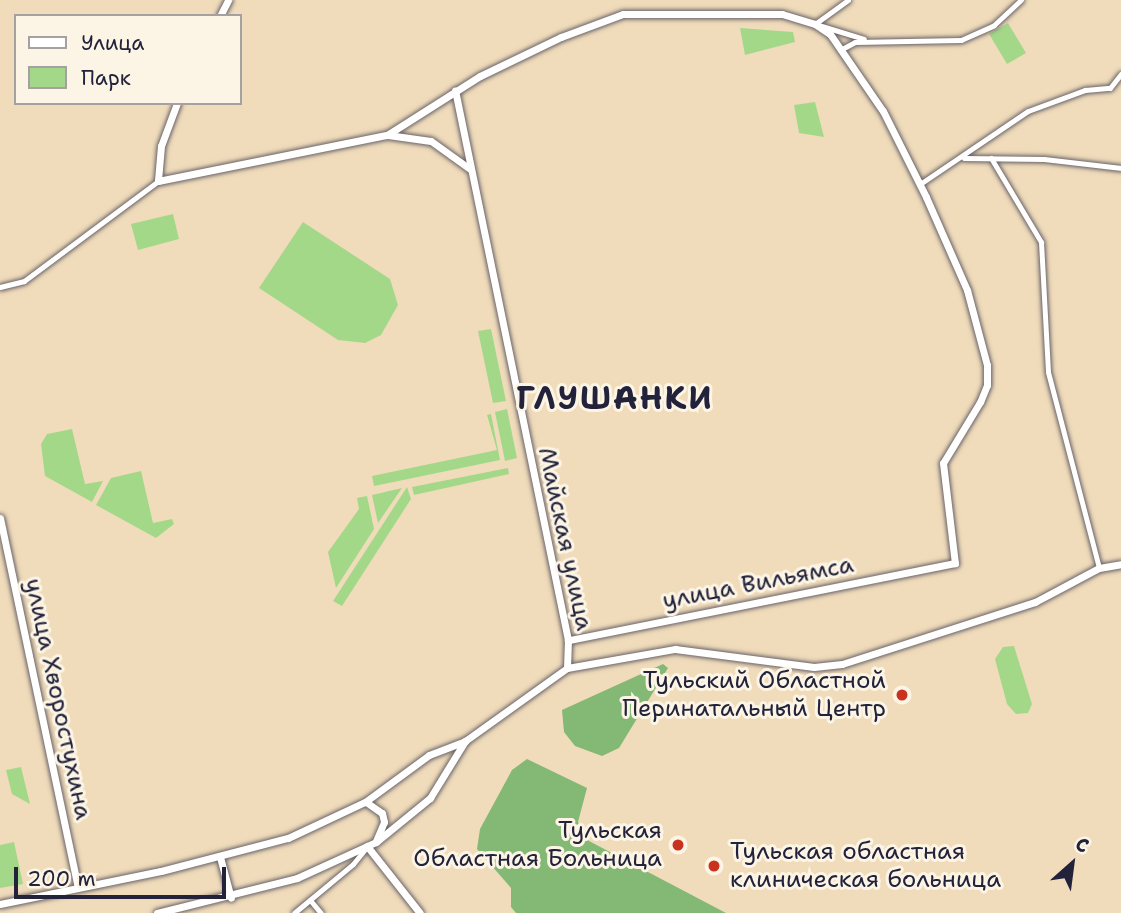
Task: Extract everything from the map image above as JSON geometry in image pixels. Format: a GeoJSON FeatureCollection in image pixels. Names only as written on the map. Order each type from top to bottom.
{"type":"FeatureCollection","features":[{"type":"Feature","properties":{"kind":"street"},"geometry":{"type":"LineString","coordinates":[[815,24],[848,0]]}},
{"type":"Feature","properties":{"kind":"street"},"geometry":{"type":"LineString","coordinates":[[840,50],[855,42],[961,40],[994,26],[1021,0]]}},
{"type":"Feature","properties":{"kind":"street"},"geometry":{"type":"LineString","coordinates":[[387,135],[455,90],[561,37],[623,14],[782,14],[871,41]]}},
{"type":"Feature","properties":{"kind":"street"},"geometry":{"type":"LineString","coordinates":[[815,24],[840,50],[883,111],[920,184],[964,158],[1028,111],[1085,90],[1110,88],[1121,74]]}},
{"type":"Feature","properties":{"kind":"street","name":"Майская улица"},"geometry":{"type":"LineString","coordinates":[[455,90],[568,640],[567,668]]}},
{"type":"Feature","properties":{"kind":"street"},"geometry":{"type":"LineString","coordinates":[[158,181],[161,146],[176,105]]}},
{"type":"Feature","properties":{"kind":"street"},"geometry":{"type":"LineString","coordinates":[[0,288],[24,281],[158,181],[387,135],[409,134],[432,141],[471,171]]}},
{"type":"Feature","properties":{"kind":"street"},"geometry":{"type":"LineString","coordinates":[[964,158],[1121,168]]}},
{"type":"Feature","properties":{"kind":"street"},"geometry":{"type":"LineString","coordinates":[[991,158],[1041,242],[1048,372],[1099,568]]}},
{"type":"Feature","properties":{"kind":"street","name":"улица Вильямса"},"geometry":{"type":"LineString","coordinates":[[568,640],[955,563],[943,463],[980,402],[987,385],[987,365],[967,290],[920,184]]}},
{"type":"Feature","properties":{"kind":"street","name":"улица Хворостухина"},"geometry":{"type":"LineString","coordinates":[[0,518],[78,887]]}},
{"type":"Feature","properties":{"kind":"street"},"geometry":{"type":"LineString","coordinates":[[0,904],[220,857],[288,838],[365,802],[429,755],[465,741],[567,668],[675,649],[814,667],[842,664],[1035,602],[1099,568],[1121,564]]}},
{"type":"Feature","properties":{"kind":"street"},"geometry":{"type":"LineString","coordinates":[[157,913],[231,898],[297,878],[376,842],[427,802],[465,741]]}},
{"type":"Feature","properties":{"kind":"street"},"geometry":{"type":"LineString","coordinates":[[442,751],[448,771]]}},
{"type":"Feature","properties":{"kind":"street"},"geometry":{"type":"LineString","coordinates":[[365,802],[382,813],[384,822],[376,842]]}},
{"type":"Feature","properties":{"kind":"street"},"geometry":{"type":"LineString","coordinates":[[294,913],[354,864],[367,846]]}},
{"type":"Feature","properties":{"kind":"street"},"geometry":{"type":"LineString","coordinates":[[367,846],[420,913]]}},
{"type":"Feature","properties":{"kind":"street"},"geometry":{"type":"LineString","coordinates":[[220,857],[231,898]]}},
{"type":"Feature","properties":{"kind":"street"},"geometry":{"type":"LineString","coordinates":[[310,900],[321,913]]}},
{"type":"Feature","properties":{"kind":"green space"},"geometry":{"type":"Polygon","coordinates":[[[1008,23],[1026,53],[1007,64],[989,34],[1008,23]]]}},
{"type":"Feature","properties":{"kind":"green space"},"geometry":{"type":"Polygon","coordinates":[[[740,28],[793,32],[795,42],[745,55],[740,28]]]}},
{"type":"Feature","properties":{"kind":"green space"},"geometry":{"type":"Polygon","coordinates":[[[815,102],[824,137],[799,133],[794,105],[815,102]]]}},
{"type":"Feature","properties":{"kind":"green space"},"geometry":{"type":"Polygon","coordinates":[[[173,214],[179,239],[138,250],[131,224],[173,214]]]}},
{"type":"Feature","properties":{"kind":"green space"},"geometry":{"type":"Polygon","coordinates":[[[303,222],[390,279],[398,305],[381,335],[365,343],[338,340],[259,288],[303,222]]]}},
{"type":"Feature","properties":{"kind":"green space"},"geometry":{"type":"Polygon","coordinates":[[[491,329],[506,401],[493,403],[478,331],[491,329]]]}},
{"type":"Feature","properties":{"kind":"green space"},"geometry":{"type":"Polygon","coordinates":[[[507,409],[517,458],[505,461],[495,412],[507,409]]]}},
{"type":"Feature","properties":{"kind":"green space"},"geometry":{"type":"Polygon","coordinates":[[[491,414],[500,460],[374,486],[372,476],[497,450],[487,415],[491,414]]]}},
{"type":"Feature","properties":{"kind":"green space"},"geometry":{"type":"Polygon","coordinates":[[[72,429],[85,484],[103,481],[92,502],[45,476],[41,444],[47,434],[72,429]]]}},
{"type":"Feature","properties":{"kind":"green space"},"geometry":{"type":"Polygon","coordinates":[[[508,468],[509,474],[414,495],[412,487],[508,468]]]}},
{"type":"Feature","properties":{"kind":"green space"},"geometry":{"type":"Polygon","coordinates":[[[141,471],[153,523],[172,519],[174,524],[156,538],[96,505],[111,478],[141,471]]]}},
{"type":"Feature","properties":{"kind":"green space"},"geometry":{"type":"Polygon","coordinates":[[[407,487],[411,499],[342,606],[333,601],[407,487]]]}},
{"type":"Feature","properties":{"kind":"green space"},"geometry":{"type":"Polygon","coordinates":[[[402,488],[378,523],[372,495],[402,488]]]}},
{"type":"Feature","properties":{"kind":"green space"},"geometry":{"type":"Polygon","coordinates":[[[367,496],[374,529],[336,588],[328,552],[359,509],[357,498],[367,496]]]}},
{"type":"Feature","properties":{"kind":"green space"},"geometry":{"type":"Polygon","coordinates":[[[1014,646],[1032,704],[1028,713],[1016,714],[1007,704],[995,659],[1003,647],[1014,646]]]}},
{"type":"Feature","properties":{"kind":"green space"},"geometry":{"type":"Polygon","coordinates":[[[663,664],[668,668],[619,748],[602,756],[575,746],[564,732],[562,710],[663,664]]]}},
{"type":"Feature","properties":{"kind":"green space"},"geometry":{"type":"Polygon","coordinates":[[[527,759],[587,788],[578,822],[589,841],[726,913],[516,913],[511,907],[511,888],[477,849],[480,829],[512,770],[527,759]]]}},
{"type":"Feature","properties":{"kind":"green space"},"geometry":{"type":"Polygon","coordinates":[[[21,767],[30,804],[12,794],[6,770],[21,767]]]}},
{"type":"Feature","properties":{"kind":"green space"},"geometry":{"type":"Polygon","coordinates":[[[14,842],[23,884],[0,888],[0,845],[14,842]]]}},
{"type":"Feature","properties":{"kind":"place","name":"Тульский Областной Перинатальный Центр"},"geometry":{"type":"Point","coordinates":[902,695]}},
{"type":"Feature","properties":{"kind":"place","name":"Тульская Областная Больница"},"geometry":{"type":"Point","coordinates":[678,845]}},
{"type":"Feature","properties":{"kind":"place","name":"Тульская областная клиническая больница"},"geometry":{"type":"Point","coordinates":[714,866]}},
{"type":"Feature","properties":{"kind":"district","name":"ГЛУШАНКИ"},"geometry":{"type":"Point","coordinates":[615,398]}}]}
